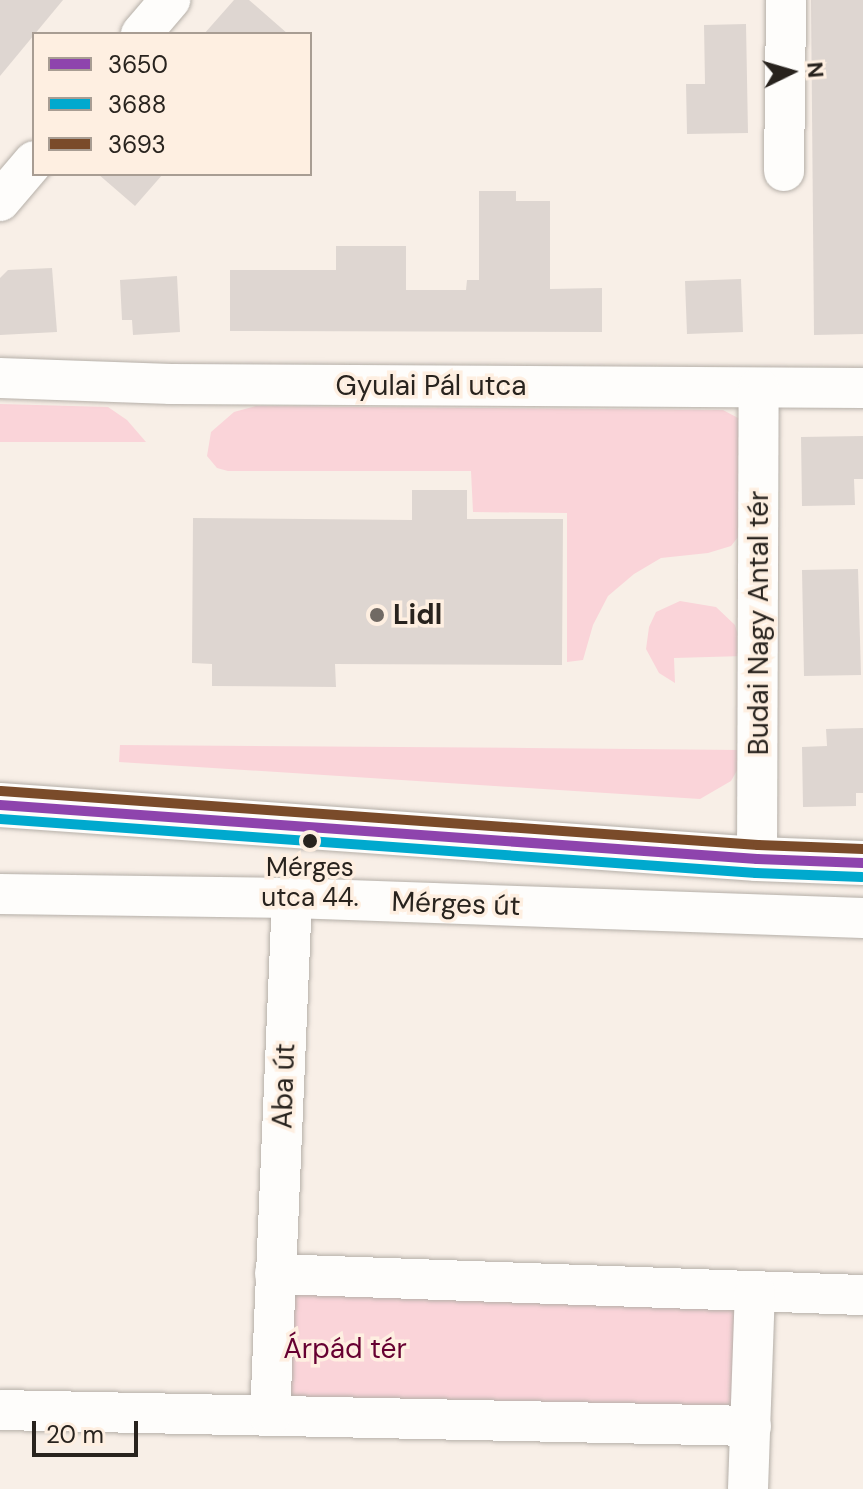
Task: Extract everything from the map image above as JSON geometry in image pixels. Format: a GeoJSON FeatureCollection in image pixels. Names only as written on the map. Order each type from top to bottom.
{"type":"FeatureCollection","features":[{"type":"Feature","properties":{"kind":"main road"},"geometry":{"type":"LineString","coordinates":[[0,805],[757,859],[863,863]]}},
{"type":"Feature","properties":{"kind":"street"},"geometry":{"type":"LineString","coordinates":[[143,32],[170,0]]}},
{"type":"Feature","properties":{"kind":"street"},"geometry":{"type":"LineString","coordinates":[[784,171],[786,0]]}},
{"type":"Feature","properties":{"kind":"street"},"geometry":{"type":"LineString","coordinates":[[0,201],[32,163]]}},
{"type":"Feature","properties":{"kind":"street","name":"Gyulai Pál utca"},"geometry":{"type":"LineString","coordinates":[[0,378],[171,384],[863,388]]}},
{"type":"Feature","properties":{"kind":"street","name":"Budai Nagy Antal tér"},"geometry":{"type":"LineString","coordinates":[[757,859],[759,388]]}},
{"type":"Feature","properties":{"kind":"street","name":"Mérges út"},"geometry":{"type":"LineString","coordinates":[[0,894],[292,898],[863,918]]}},
{"type":"Feature","properties":{"kind":"street","name":"Aba út"},"geometry":{"type":"LineString","coordinates":[[275,1274],[292,898]]}},
{"type":"Feature","properties":{"kind":"street"},"geometry":{"type":"LineString","coordinates":[[270,1416],[275,1274],[863,1295]]}},
{"type":"Feature","properties":{"kind":"street"},"geometry":{"type":"LineString","coordinates":[[748,1489],[755,1293]]}},
{"type":"Feature","properties":{"kind":"street"},"geometry":{"type":"LineString","coordinates":[[0,1410],[751,1426]]}},
{"type":"Feature","properties":{"kind":"green space"},"geometry":{"type":"Polygon","coordinates":[[[0,404],[108,407],[127,420],[146,442],[0,442],[0,404]]]}},
{"type":"Feature","properties":{"kind":"green space"},"geometry":{"type":"Polygon","coordinates":[[[256,406],[723,410],[740,419],[746,527],[731,546],[708,553],[661,558],[634,574],[608,596],[593,625],[583,660],[567,662],[567,513],[473,512],[471,471],[228,471],[217,468],[207,456],[211,432],[234,412],[256,406]]]}},
{"type":"Feature","properties":{"kind":"green space"},"geometry":{"type":"Polygon","coordinates":[[[680,601],[716,607],[735,625],[744,656],[674,658],[675,683],[659,673],[646,649],[649,627],[656,612],[680,601]]]}},
{"type":"Feature","properties":{"kind":"green space"},"geometry":{"type":"Polygon","coordinates":[[[120,745],[741,750],[739,767],[731,781],[700,799],[119,762],[120,745]]]}},
{"type":"Feature","properties":{"kind":"green space","name":"Árpád tér"},"geometry":{"type":"Polygon","coordinates":[[[287,1285],[749,1301],[745,1419],[278,1411],[287,1285]]]}},
{"type":"Feature","properties":{"kind":"building"},"geometry":{"type":"Polygon","coordinates":[[[0,0],[63,0],[36,32],[32,32],[32,37],[0,76],[0,0]]]}},
{"type":"Feature","properties":{"kind":"building"},"geometry":{"type":"Polygon","coordinates":[[[234,0],[249,0],[286,32],[206,32],[234,0]]]}},
{"type":"Feature","properties":{"kind":"building"},"geometry":{"type":"Polygon","coordinates":[[[811,0],[863,0],[863,334],[814,335],[811,0]]]}},
{"type":"Feature","properties":{"kind":"building"},"geometry":{"type":"Polygon","coordinates":[[[746,24],[748,133],[687,134],[686,84],[705,84],[704,25],[746,24]]]}},
{"type":"Feature","properties":{"kind":"building"},"geometry":{"type":"Polygon","coordinates":[[[100,176],[161,176],[135,206],[100,176]]]}},
{"type":"Feature","properties":{"kind":"building"},"geometry":{"type":"Polygon","coordinates":[[[479,191],[516,191],[516,201],[550,201],[550,289],[602,288],[602,332],[230,331],[230,270],[336,270],[336,246],[406,246],[406,290],[466,290],[467,280],[479,280],[479,191]]]}},
{"type":"Feature","properties":{"kind":"building"},"geometry":{"type":"Polygon","coordinates":[[[52,268],[57,332],[0,335],[0,278],[8,270],[52,268]]]}},
{"type":"Feature","properties":{"kind":"building"},"geometry":{"type":"Polygon","coordinates":[[[177,276],[180,332],[133,335],[132,320],[122,320],[120,280],[177,276]]]}},
{"type":"Feature","properties":{"kind":"building"},"geometry":{"type":"Polygon","coordinates":[[[741,279],[743,332],[687,334],[685,281],[741,279]]]}},
{"type":"Feature","properties":{"kind":"building"},"geometry":{"type":"Polygon","coordinates":[[[863,436],[863,479],[854,479],[855,505],[802,506],[801,437],[863,436]]]}},
{"type":"Feature","properties":{"kind":"building","name":"Lidl"},"geometry":{"type":"Polygon","coordinates":[[[412,490],[467,490],[467,519],[563,519],[562,665],[335,664],[336,687],[212,686],[212,664],[192,663],[193,518],[412,520],[412,490]]]}},
{"type":"Feature","properties":{"kind":"building"},"geometry":{"type":"Polygon","coordinates":[[[858,569],[861,675],[804,676],[802,570],[858,569]]]}},
{"type":"Feature","properties":{"kind":"building"},"geometry":{"type":"Polygon","coordinates":[[[863,728],[863,793],[856,793],[856,806],[803,807],[802,747],[827,746],[826,729],[863,728]]]}},
{"type":"Feature","properties":{"kind":"transit line","name":"3693"},"geometry":{"type":"LineString","coordinates":[[1,791],[758,845],[863,849]]}},
{"type":"Feature","properties":{"kind":"transit line","name":"3650"},"geometry":{"type":"LineString","coordinates":[[0,805],[757,859],[863,863]]}},
{"type":"Feature","properties":{"kind":"transit line","name":"3688"},"geometry":{"type":"LineString","coordinates":[[0,819],[756,873],[862,877]]}},
{"type":"Feature","properties":{"kind":"place","name":"Lidl"},"geometry":{"type":"Point","coordinates":[377,615]}},
{"type":"Feature","properties":{"kind":"place","name":"Mérges utca 44."},"geometry":{"type":"Point","coordinates":[310,841]}}]}
